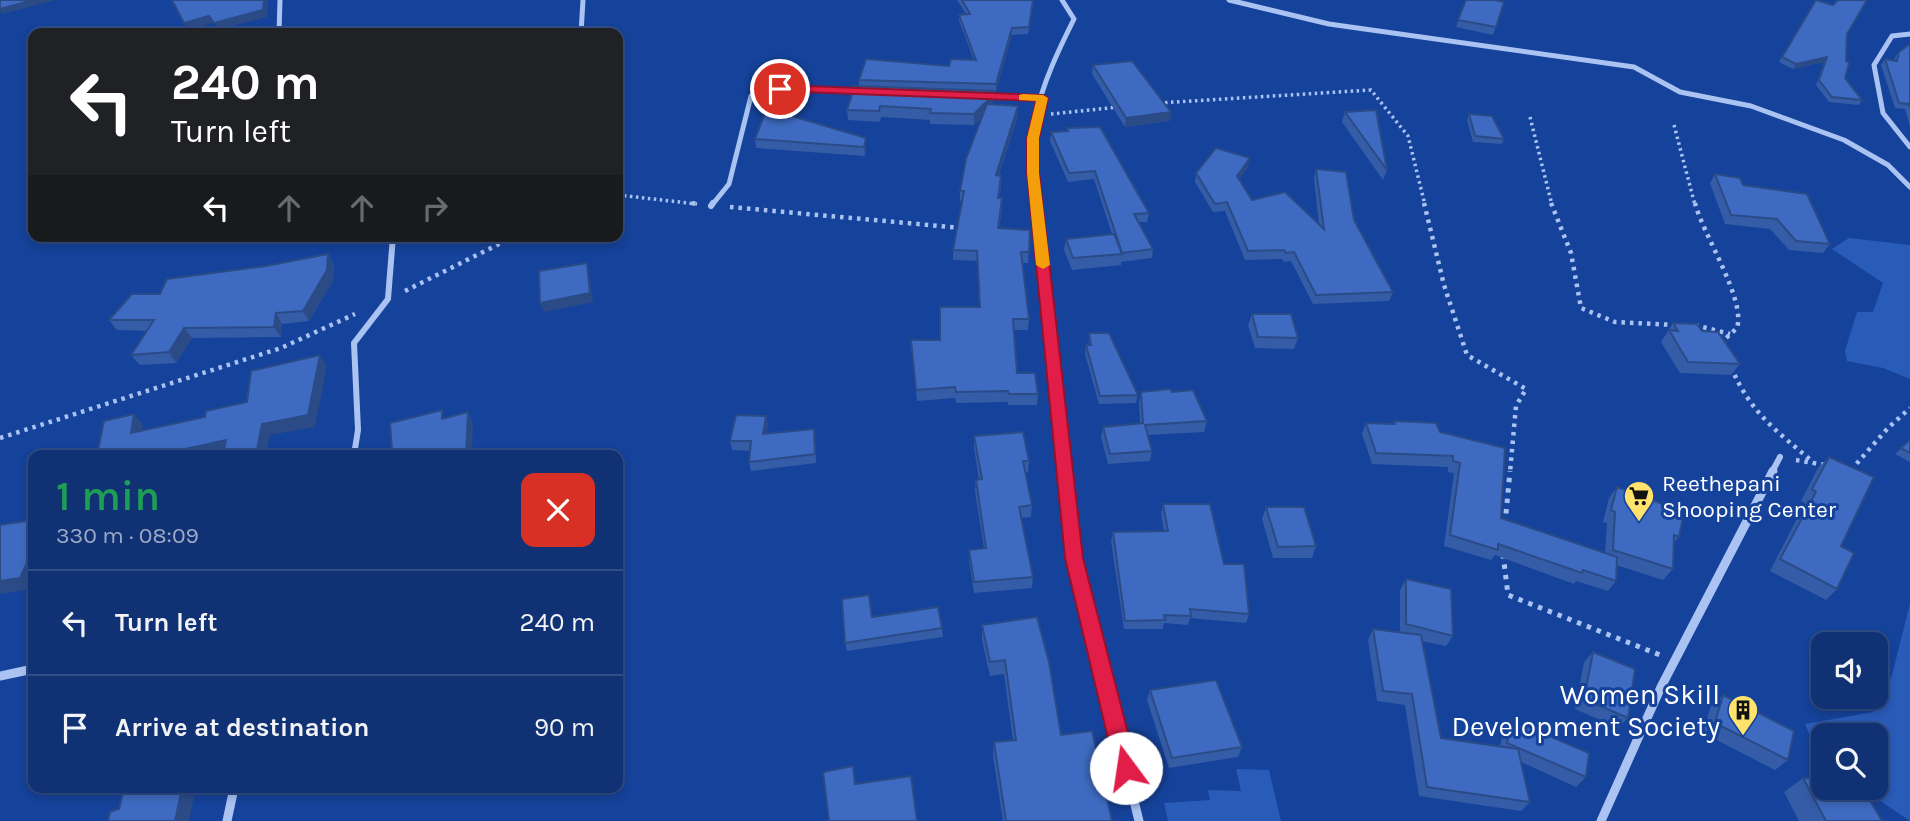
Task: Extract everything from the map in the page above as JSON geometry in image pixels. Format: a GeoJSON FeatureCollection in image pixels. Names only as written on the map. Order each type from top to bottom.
{"type":"FeatureCollection","features":[{"type":"Feature","properties":{"kind":"street"},"geometry":{"type":"LineString","coordinates":[[279,0],[279,28]]}},
{"type":"Feature","properties":{"kind":"street"},"geometry":{"type":"LineString","coordinates":[[581,28],[583,0]]}},
{"type":"Feature","properties":{"kind":"street"},"geometry":{"type":"LineString","coordinates":[[1062,0],[1074,19],[1060,48],[1036,116],[1033,173],[1074,558],[1139,821]]}},
{"type":"Feature","properties":{"kind":"street"},"geometry":{"type":"LineString","coordinates":[[1229,0],[1329,24],[1634,67],[1680,92],[1751,106],[1844,140],[1888,165],[1910,187]]}},
{"type":"Feature","properties":{"kind":"street"},"geometry":{"type":"LineString","coordinates":[[1910,34],[1892,36],[1874,65],[1883,113],[1910,147]]}},
{"type":"Feature","properties":{"kind":"street"},"geometry":{"type":"LineString","coordinates":[[711,206],[729,184],[751,96],[780,89],[871,92]]}},
{"type":"Feature","properties":{"kind":"street"},"geometry":{"type":"LineString","coordinates":[[976,96],[1043,98]]}},
{"type":"Feature","properties":{"kind":"street"},"geometry":{"type":"LineString","coordinates":[[355,450],[358,430],[354,343],[388,299],[393,242]]}},
{"type":"Feature","properties":{"kind":"street"},"geometry":{"type":"LineString","coordinates":[[1601,821],[1675,661],[1780,457]]}},
{"type":"Feature","properties":{"kind":"street"},"geometry":{"type":"LineString","coordinates":[[0,676],[28,670]]}},
{"type":"Feature","properties":{"kind":"street"},"geometry":{"type":"LineString","coordinates":[[227,821],[233,793]]}},
{"type":"Feature","properties":{"kind":"path"},"geometry":{"type":"LineString","coordinates":[[1148,104],[1371,90],[1408,136],[1444,285],[1467,355],[1526,388],[1516,406],[1505,525]]}},
{"type":"Feature","properties":{"kind":"path"},"geometry":{"type":"LineString","coordinates":[[1036,116],[1122,107]]}},
{"type":"Feature","properties":{"kind":"path"},"geometry":{"type":"LineString","coordinates":[[1530,117],[1551,203],[1571,253],[1581,308],[1599,320],[1618,325],[1680,325]]}},
{"type":"Feature","properties":{"kind":"path"},"geometry":{"type":"LineString","coordinates":[[1674,125],[1696,209],[1734,296],[1740,320],[1737,330],[1724,340],[1726,353]]}},
{"type":"Feature","properties":{"kind":"path"},"geometry":{"type":"LineString","coordinates":[[623,196],[974,229]]}},
{"type":"Feature","properties":{"kind":"path"},"geometry":{"type":"LineString","coordinates":[[0,438],[281,348],[502,242]]}},
{"type":"Feature","properties":{"kind":"path"},"geometry":{"type":"LineString","coordinates":[[1687,325],[1731,334]]}},
{"type":"Feature","properties":{"kind":"path"},"geometry":{"type":"LineString","coordinates":[[1729,363],[1743,391],[1772,429],[1796,445],[1814,463]]}},
{"type":"Feature","properties":{"kind":"path"},"geometry":{"type":"LineString","coordinates":[[1839,468],[1852,470],[1888,428],[1910,408]]}},
{"type":"Feature","properties":{"kind":"path"},"geometry":{"type":"LineString","coordinates":[[1780,457],[1827,466]]}},
{"type":"Feature","properties":{"kind":"path"},"geometry":{"type":"LineString","coordinates":[[1503,552],[1508,595],[1675,661]]}},
{"type":"Feature","properties":{"kind":"shaded area"},"geometry":{"type":"Polygon","coordinates":[[[1849,238],[1910,245],[1910,379],[1883,368],[1847,361],[1845,351],[1857,312],[1873,312],[1883,283],[1832,249],[1849,238]]]}},
{"type":"Feature","properties":{"kind":"shaded area"},"geometry":{"type":"Polygon","coordinates":[[[1910,603],[1910,821],[1879,800],[1888,800],[1888,723],[1811,723],[1811,738],[1805,724],[1873,712],[1875,709],[1888,709],[1888,683],[1910,603]]]}},
{"type":"Feature","properties":{"kind":"shaded area"},"geometry":{"type":"Polygon","coordinates":[[[1236,769],[1269,770],[1281,821],[1168,821],[1164,803],[1210,800],[1208,790],[1241,791],[1236,769]]]}},
{"type":"Feature","properties":{"kind":"building"},"geometry":{"type":"Polygon","coordinates":[[[0,0],[33,0],[0,9],[0,0]]]}},
{"type":"Feature","properties":{"kind":"building"},"geometry":{"type":"Polygon","coordinates":[[[172,0],[264,0],[263,10],[214,23],[209,16],[184,23],[172,0]]]}},
{"type":"Feature","properties":{"kind":"building"},"geometry":{"type":"Polygon","coordinates":[[[962,0],[1033,0],[1029,27],[1012,28],[996,84],[859,80],[866,59],[949,66],[951,59],[976,60],[959,15],[970,14],[962,0]]]}},
{"type":"Feature","properties":{"kind":"building"},"geometry":{"type":"Polygon","coordinates":[[[1466,0],[1504,2],[1496,27],[1458,20],[1466,0]]]}},
{"type":"Feature","properties":{"kind":"building"},"geometry":{"type":"Polygon","coordinates":[[[1816,0],[1833,5],[1838,0],[1867,0],[1847,34],[1846,61],[1849,63],[1845,78],[1862,100],[1832,97],[1819,80],[1827,57],[1796,64],[1782,57],[1816,0]]]}},
{"type":"Feature","properties":{"kind":"building"},"geometry":{"type":"Polygon","coordinates":[[[1910,44],[1910,108],[1909,104],[1899,103],[1885,59],[1897,61],[1899,52],[1910,44]]]}},
{"type":"Feature","properties":{"kind":"building"},"geometry":{"type":"Polygon","coordinates":[[[1132,61],[1171,112],[1126,118],[1093,65],[1132,61]]]}},
{"type":"Feature","properties":{"kind":"building"},"geometry":{"type":"Polygon","coordinates":[[[855,86],[994,91],[974,114],[930,113],[931,109],[880,106],[879,111],[847,110],[855,86]]]}},
{"type":"Feature","properties":{"kind":"building"},"geometry":{"type":"Polygon","coordinates":[[[987,104],[1018,106],[996,175],[1001,176],[998,198],[1002,198],[998,228],[1030,230],[1029,252],[1021,252],[1029,319],[1013,319],[1017,373],[1035,373],[1038,394],[1009,394],[1008,391],[956,392],[955,387],[916,390],[911,340],[940,340],[940,307],[980,307],[977,251],[953,250],[964,191],[960,191],[966,159],[987,104]]]}},
{"type":"Feature","properties":{"kind":"building"},"geometry":{"type":"Polygon","coordinates":[[[1376,110],[1387,170],[1345,112],[1376,110]]]}},
{"type":"Feature","properties":{"kind":"building"},"geometry":{"type":"Polygon","coordinates":[[[765,113],[785,114],[866,138],[864,147],[755,139],[765,113]]]}},
{"type":"Feature","properties":{"kind":"building"},"geometry":{"type":"Polygon","coordinates":[[[1469,114],[1492,116],[1504,139],[1475,136],[1469,114]]]}},
{"type":"Feature","properties":{"kind":"building"},"geometry":{"type":"Polygon","coordinates":[[[1100,127],[1149,213],[1134,214],[1153,249],[1122,253],[1095,171],[1069,173],[1051,132],[1068,131],[1067,128],[1100,127]]]}},
{"type":"Feature","properties":{"kind":"building"},"geometry":{"type":"Polygon","coordinates":[[[1216,148],[1250,158],[1237,176],[1252,200],[1285,192],[1324,229],[1316,169],[1346,172],[1354,220],[1393,292],[1316,295],[1294,252],[1248,251],[1227,202],[1215,204],[1196,173],[1216,148]]]}},
{"type":"Feature","properties":{"kind":"building"},"geometry":{"type":"Polygon","coordinates":[[[1715,174],[1740,178],[1743,185],[1807,194],[1830,244],[1796,241],[1777,219],[1731,215],[1715,174]]]}},
{"type":"Feature","properties":{"kind":"building"},"geometry":{"type":"Polygon","coordinates":[[[1114,234],[1122,254],[1073,258],[1066,239],[1114,234]]]}},
{"type":"Feature","properties":{"kind":"building"},"geometry":{"type":"Polygon","coordinates":[[[328,254],[327,270],[303,311],[276,313],[274,327],[184,328],[169,352],[131,355],[154,320],[109,320],[132,294],[160,294],[167,279],[266,266],[328,254]]]}},
{"type":"Feature","properties":{"kind":"building"},"geometry":{"type":"Polygon","coordinates":[[[587,263],[590,293],[540,303],[539,271],[587,263]]]}},
{"type":"Feature","properties":{"kind":"building"},"geometry":{"type":"Polygon","coordinates":[[[1252,314],[1291,314],[1298,338],[1258,337],[1252,314]]]}},
{"type":"Feature","properties":{"kind":"building"},"geometry":{"type":"Polygon","coordinates":[[[1673,323],[1697,324],[1702,331],[1718,332],[1740,364],[1688,362],[1669,330],[1678,331],[1673,323]]]}},
{"type":"Feature","properties":{"kind":"building"},"geometry":{"type":"Polygon","coordinates":[[[1089,333],[1109,333],[1138,395],[1100,396],[1086,345],[1091,345],[1089,333]]]}},
{"type":"Feature","properties":{"kind":"building"},"geometry":{"type":"Polygon","coordinates":[[[320,355],[308,415],[262,424],[257,450],[224,450],[226,440],[181,450],[98,450],[104,421],[134,414],[131,433],[205,417],[206,411],[247,402],[251,371],[320,355]]]}},
{"type":"Feature","properties":{"kind":"building"},"geometry":{"type":"Polygon","coordinates":[[[1170,389],[1172,392],[1193,390],[1207,421],[1145,425],[1152,451],[1110,454],[1103,427],[1143,423],[1141,392],[1170,389]]]}},
{"type":"Feature","properties":{"kind":"building"},"geometry":{"type":"Polygon","coordinates":[[[442,410],[442,419],[468,412],[466,450],[392,450],[390,423],[442,410]]]}},
{"type":"Feature","properties":{"kind":"building"},"geometry":{"type":"Polygon","coordinates":[[[736,415],[766,416],[763,434],[814,429],[815,454],[749,462],[751,441],[730,441],[736,415]]]}},
{"type":"Feature","properties":{"kind":"building"},"geometry":{"type":"Polygon","coordinates":[[[1394,421],[1436,423],[1440,432],[1505,448],[1501,518],[1617,557],[1616,581],[1583,570],[1582,573],[1498,544],[1498,550],[1450,535],[1460,463],[1453,461],[1453,456],[1376,453],[1366,423],[1395,424],[1394,421]]]}},
{"type":"Feature","properties":{"kind":"building"},"geometry":{"type":"Polygon","coordinates":[[[1023,432],[1029,461],[1023,461],[1032,505],[1019,507],[1033,577],[974,582],[969,550],[986,548],[976,480],[982,479],[974,436],[1023,432]]]}},
{"type":"Feature","properties":{"kind":"building"},"geometry":{"type":"Polygon","coordinates":[[[1910,440],[1910,453],[1901,448],[1910,440]]]}},
{"type":"Feature","properties":{"kind":"building"},"geometry":{"type":"Polygon","coordinates":[[[1829,457],[1874,477],[1841,546],[1854,553],[1837,589],[1780,559],[1816,492],[1812,489],[1829,457]]]}},
{"type":"Feature","properties":{"kind":"building"},"geometry":{"type":"Polygon","coordinates":[[[1617,487],[1684,512],[1679,537],[1674,535],[1673,569],[1613,550],[1615,512],[1611,510],[1617,487]]]}},
{"type":"Feature","properties":{"kind":"building"},"geometry":{"type":"Polygon","coordinates":[[[1163,504],[1210,504],[1224,564],[1244,564],[1249,614],[1190,609],[1191,616],[1164,615],[1165,620],[1125,621],[1113,532],[1168,531],[1163,504]]]}},
{"type":"Feature","properties":{"kind":"building"},"geometry":{"type":"Polygon","coordinates":[[[1266,507],[1304,507],[1316,546],[1278,547],[1266,507]]]}},
{"type":"Feature","properties":{"kind":"building"},"geometry":{"type":"Polygon","coordinates":[[[28,521],[28,561],[20,578],[0,581],[0,525],[28,521]]]}},
{"type":"Feature","properties":{"kind":"building"},"geometry":{"type":"Polygon","coordinates":[[[1406,579],[1451,589],[1453,636],[1406,624],[1406,579]]]}},
{"type":"Feature","properties":{"kind":"building"},"geometry":{"type":"Polygon","coordinates":[[[869,595],[872,617],[938,607],[942,628],[845,643],[842,599],[869,595]]]}},
{"type":"Feature","properties":{"kind":"building"},"geometry":{"type":"Polygon","coordinates":[[[1037,617],[1049,662],[1061,735],[1092,731],[1112,821],[1006,821],[994,742],[1016,740],[1005,660],[990,662],[982,625],[1037,617]]]}},
{"type":"Feature","properties":{"kind":"building"},"geometry":{"type":"Polygon","coordinates":[[[1373,629],[1421,635],[1441,738],[1518,749],[1530,802],[1427,787],[1412,694],[1383,691],[1373,629]]]}},
{"type":"Feature","properties":{"kind":"building"},"geometry":{"type":"Polygon","coordinates":[[[1593,652],[1635,669],[1628,718],[1584,699],[1593,652]]]}},
{"type":"Feature","properties":{"kind":"building"},"geometry":{"type":"Polygon","coordinates":[[[1216,680],[1242,747],[1172,758],[1150,690],[1216,680]]]}},
{"type":"Feature","properties":{"kind":"building"},"geometry":{"type":"Polygon","coordinates":[[[1723,695],[1794,731],[1788,760],[1715,723],[1723,695]]]}},
{"type":"Feature","properties":{"kind":"building"},"geometry":{"type":"Polygon","coordinates":[[[1512,720],[1589,753],[1586,777],[1507,743],[1512,720]]]}},
{"type":"Feature","properties":{"kind":"building"},"geometry":{"type":"Polygon","coordinates":[[[853,766],[855,784],[911,776],[917,821],[829,821],[823,772],[853,766]]]}},
{"type":"Feature","properties":{"kind":"building"},"geometry":{"type":"Polygon","coordinates":[[[1803,778],[1811,778],[1811,793],[1803,778]]]}},
{"type":"Feature","properties":{"kind":"building"},"geometry":{"type":"Polygon","coordinates":[[[123,793],[181,793],[175,821],[108,821],[110,812],[119,809],[123,793]]]}},
{"type":"Feature","properties":{"kind":"building"},"geometry":{"type":"Polygon","coordinates":[[[1815,800],[1870,800],[1882,821],[1826,821],[1815,800]]]}},
{"type":"Feature","properties":{"kind":"slow traffic"},"geometry":{"type":"LineString","coordinates":[[1023,98],[1043,98],[1036,116],[1033,138],[1033,173],[1043,265]]}},
{"type":"Feature","properties":{"kind":"place","name":"Reethepani Shooping Center"},"geometry":{"type":"Point","coordinates":[1639,523]}},
{"type":"Feature","properties":{"kind":"place","name":"Women Skill Development Society"},"geometry":{"type":"Point","coordinates":[1743,737]}},
{"type":"Feature","properties":{"kind":"route"},"geometry":{"type":"LineString","coordinates":[[780,89],[1043,98],[1036,116],[1033,138],[1033,173],[1074,558],[1126,768]]}}]}
